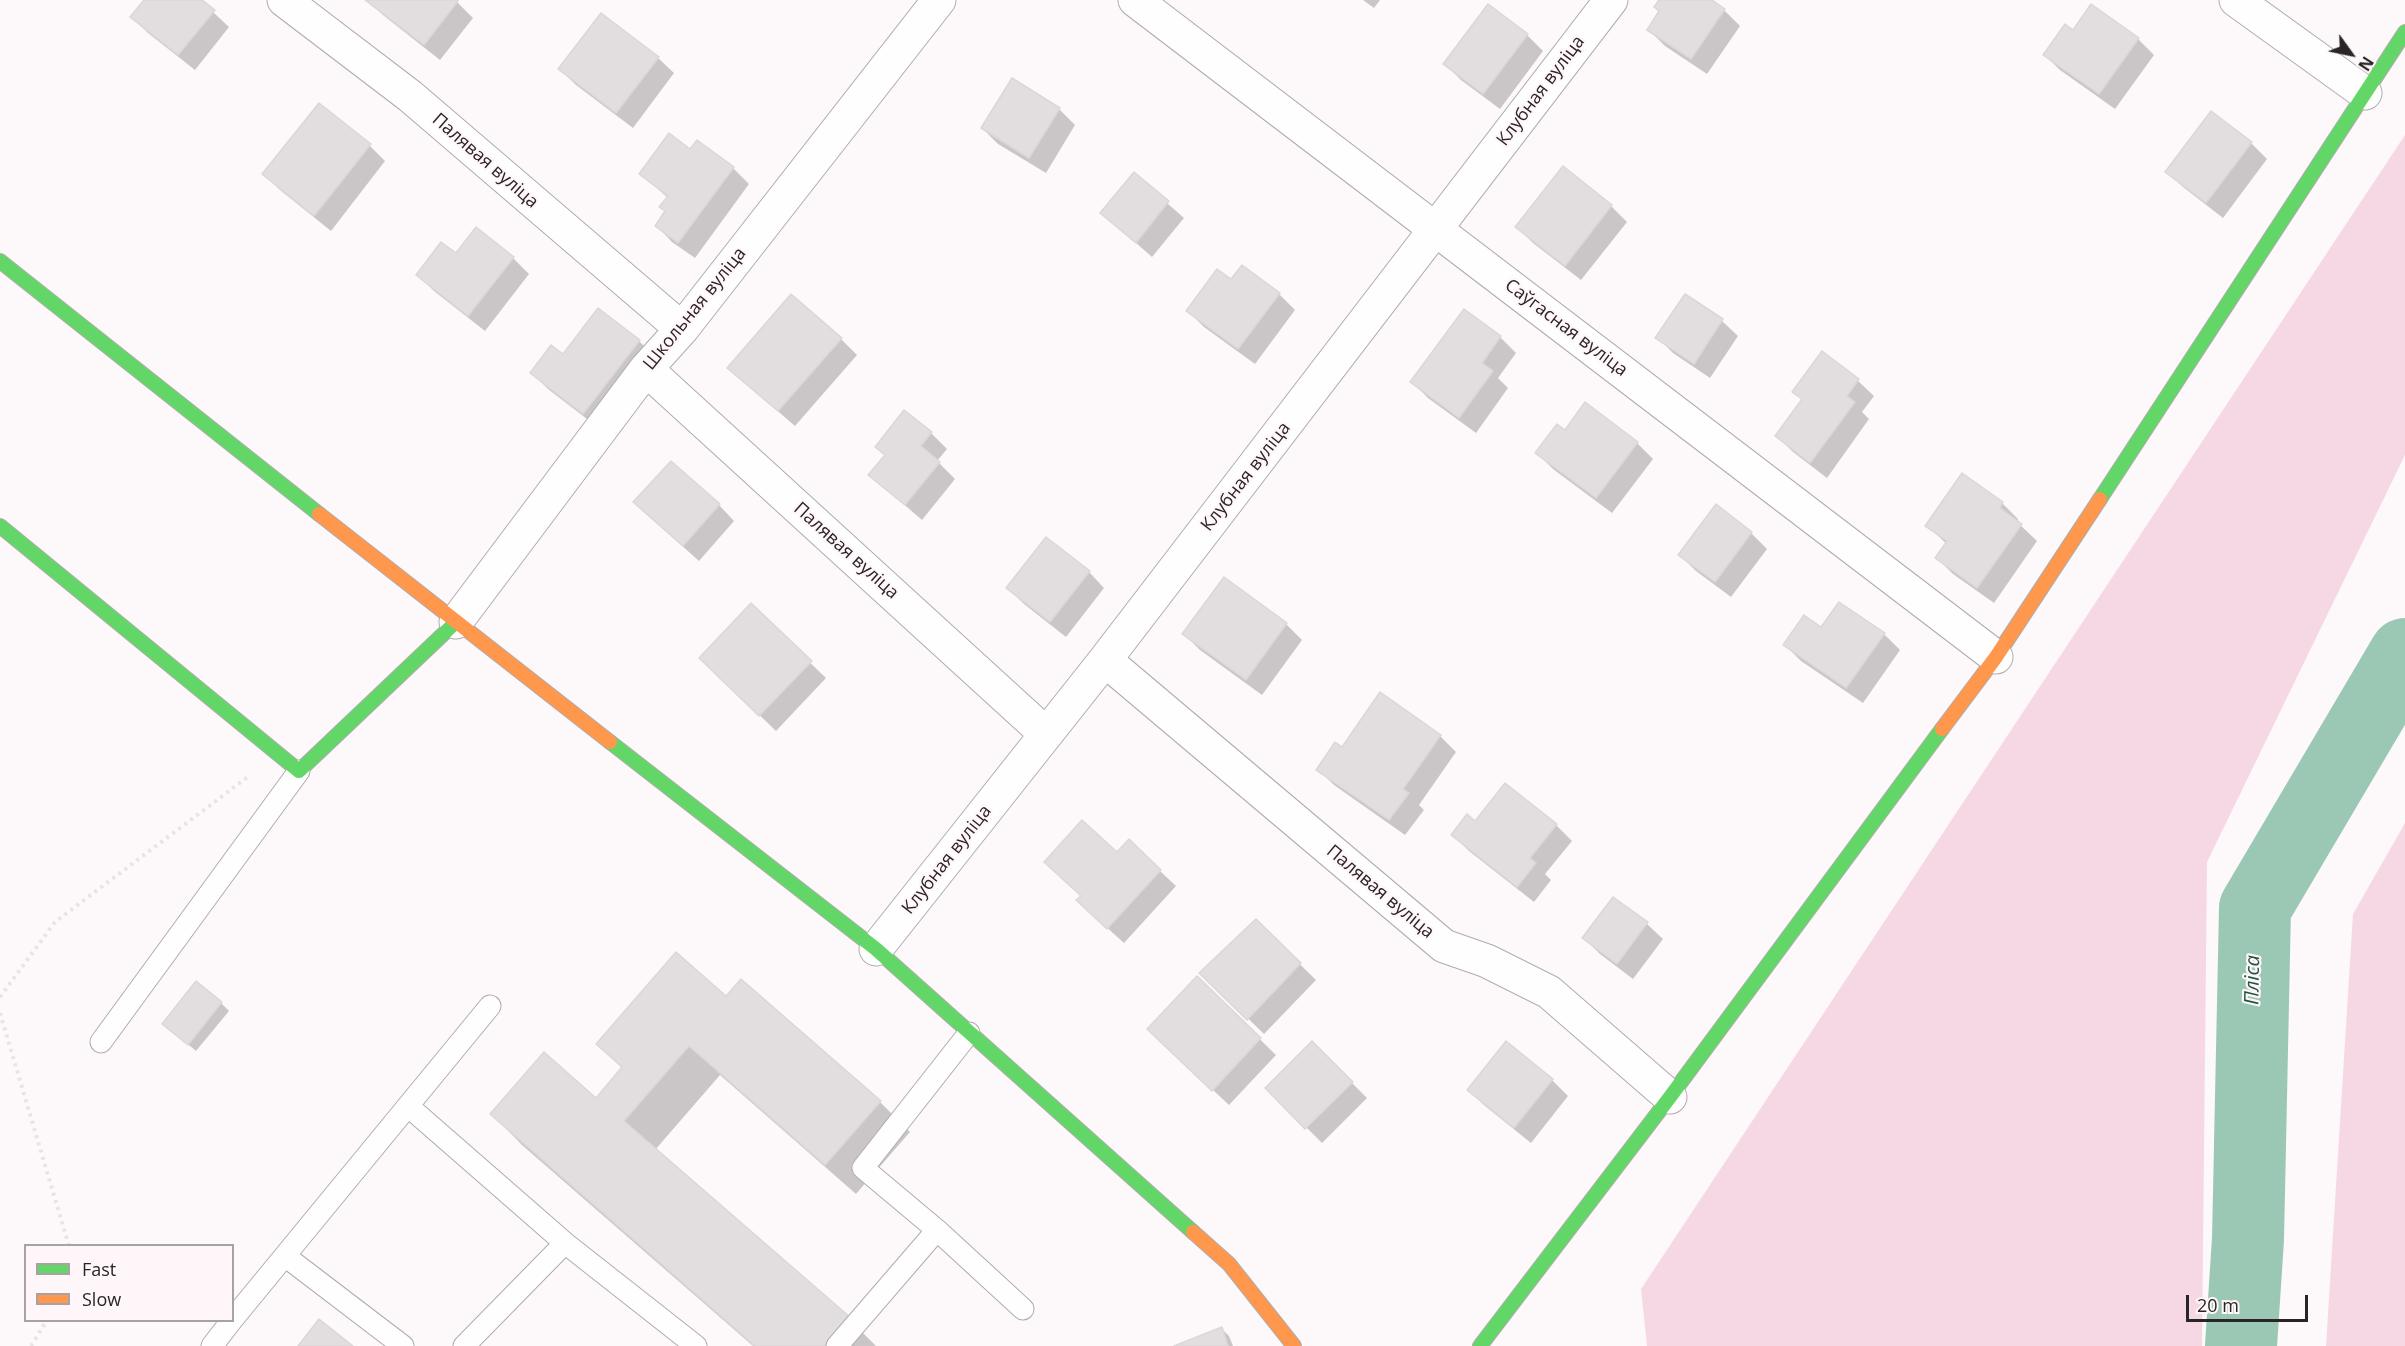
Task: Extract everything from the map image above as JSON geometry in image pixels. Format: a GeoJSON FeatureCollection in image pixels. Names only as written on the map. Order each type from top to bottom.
{"type":"FeatureCollection","features":[{"type":"Feature","properties":{"kind":"street","name":"Палявая вуліца"},"geometry":{"type":"LineString","coordinates":[[284,0],[410,96],[682,329]]}},
{"type":"Feature","properties":{"kind":"street","name":"Школьная вуліца"},"geometry":{"type":"LineString","coordinates":[[456,622],[646,369],[682,329],[939,0]]}},
{"type":"Feature","properties":{"kind":"street","name":"Саўгасная вуліца"},"geometry":{"type":"LineString","coordinates":[[1135,0],[1996,657]]}},
{"type":"Feature","properties":{"kind":"street","name":"Клубная вуліца"},"geometry":{"type":"LineString","coordinates":[[876,949],[1105,660],[1611,0]]}},
{"type":"Feature","properties":{"kind":"street"},"geometry":{"type":"LineString","coordinates":[[2236,0],[2365,93]]}},
{"type":"Feature","properties":{"kind":"street"},"geometry":{"type":"LineString","coordinates":[[1480,1346],[1670,1098],[1996,657],[2405,32]]}},
{"type":"Feature","properties":{"kind":"street"},"geometry":{"type":"LineString","coordinates":[[0,261],[456,622],[876,949],[1229,1264],[1294,1346]]}},
{"type":"Feature","properties":{"kind":"street","name":"Палявая вуліца"},"geometry":{"type":"LineString","coordinates":[[646,369],[1046,734]]}},
{"type":"Feature","properties":{"kind":"street"},"geometry":{"type":"LineString","coordinates":[[0,526],[299,771],[456,622]]}},
{"type":"Feature","properties":{"kind":"street","name":"Палявая вуліца"},"geometry":{"type":"LineString","coordinates":[[1105,660],[1444,946],[1487,961],[1549,992],[1670,1098]]}},
{"type":"Feature","properties":{"kind":"lane"},"geometry":{"type":"LineString","coordinates":[[101,1042],[299,771]]}},
{"type":"Feature","properties":{"kind":"lane"},"geometry":{"type":"LineString","coordinates":[[234,1318],[490,1006]]}},
{"type":"Feature","properties":{"kind":"lane"},"geometry":{"type":"LineString","coordinates":[[969,1033],[863,1168],[937,1230],[1023,1309]]}},
{"type":"Feature","properties":{"kind":"lane"},"geometry":{"type":"LineString","coordinates":[[408,1106],[565,1243],[696,1346]]}},
{"type":"Feature","properties":{"kind":"lane"},"geometry":{"type":"LineString","coordinates":[[837,1346],[937,1230]]}},
{"type":"Feature","properties":{"kind":"lane"},"geometry":{"type":"LineString","coordinates":[[464,1346],[565,1243]]}},
{"type":"Feature","properties":{"kind":"lane"},"geometry":{"type":"LineString","coordinates":[[285,1256],[403,1346]]}},
{"type":"Feature","properties":{"kind":"lane"},"geometry":{"type":"LineString","coordinates":[[212,1346],[230,1322]]}},
{"type":"Feature","properties":{"kind":"path"},"geometry":{"type":"LineString","coordinates":[[0,997],[55,922],[278,754]]}},
{"type":"Feature","properties":{"kind":"path"},"geometry":{"type":"LineString","coordinates":[[0,1013],[69,1244]]}},
{"type":"Feature","properties":{"kind":"path"},"geometry":{"type":"LineString","coordinates":[[31,1346],[46,1322]]}},
{"type":"Feature","properties":{"kind":"shaded area"},"geometry":{"type":"Polygon","coordinates":[[[2405,135],[2405,455],[2207,862],[2202,1346],[1647,1346],[1641,1289],[2405,135]]]}},
{"type":"Feature","properties":{"kind":"shaded area"},"geometry":{"type":"Polygon","coordinates":[[[2405,823],[2405,1346],[2326,1346],[2353,914],[2405,823]]]}},
{"type":"Feature","properties":{"kind":"building"},"geometry":{"type":"Polygon","coordinates":[[[144,0],[202,0],[215,10],[178,55],[130,17],[144,0]]]}},
{"type":"Feature","properties":{"kind":"building"},"geometry":{"type":"Polygon","coordinates":[[[365,0],[457,0],[458,1],[424,45],[365,0]]]}},
{"type":"Feature","properties":{"kind":"building"},"geometry":{"type":"Polygon","coordinates":[[[1659,0],[1712,0],[1725,9],[1691,59],[1647,30],[1659,11],[1654,7],[1659,0]]]}},
{"type":"Feature","properties":{"kind":"building"},"geometry":{"type":"Polygon","coordinates":[[[1488,4],[1528,34],[1483,94],[1443,64],[1488,4]]]}},
{"type":"Feature","properties":{"kind":"building"},"geometry":{"type":"Polygon","coordinates":[[[2091,4],[2139,38],[2099,94],[2043,55],[2065,24],[2073,30],[2091,4]]]}},
{"type":"Feature","properties":{"kind":"building"},"geometry":{"type":"Polygon","coordinates":[[[601,13],[659,57],[616,113],[558,69],[601,13]]]}},
{"type":"Feature","properties":{"kind":"building"},"geometry":{"type":"Polygon","coordinates":[[[1012,78],[1060,108],[1029,158],[981,128],[1012,78]]]}},
{"type":"Feature","properties":{"kind":"building"},"geometry":{"type":"Polygon","coordinates":[[[319,103],[371,144],[314,216],[262,174],[319,103]]]}},
{"type":"Feature","properties":{"kind":"building"},"geometry":{"type":"Polygon","coordinates":[[[2211,111],[2252,142],[2206,203],[2165,172],[2211,111]]]}},
{"type":"Feature","properties":{"kind":"building"},"geometry":{"type":"Polygon","coordinates":[[[669,133],[690,149],[697,140],[734,167],[678,243],[655,226],[665,211],[659,207],[668,196],[639,174],[669,133]]]}},
{"type":"Feature","properties":{"kind":"building"},"geometry":{"type":"Polygon","coordinates":[[[1563,166],[1612,205],[1565,266],[1515,227],[1563,166]]]}},
{"type":"Feature","properties":{"kind":"building"},"geometry":{"type":"Polygon","coordinates":[[[1134,172],[1169,201],[1136,243],[1100,213],[1134,172]]]}},
{"type":"Feature","properties":{"kind":"building"},"geometry":{"type":"Polygon","coordinates":[[[476,227],[514,257],[468,316],[416,275],[441,242],[456,253],[476,227]]]}},
{"type":"Feature","properties":{"kind":"building"},"geometry":{"type":"Polygon","coordinates":[[[1242,265],[1280,293],[1238,349],[1186,311],[1217,269],[1231,279],[1242,265]]]}},
{"type":"Feature","properties":{"kind":"building"},"geometry":{"type":"Polygon","coordinates":[[[791,294],[842,338],[778,411],[727,368],[791,294]]]}},
{"type":"Feature","properties":{"kind":"building"},"geometry":{"type":"Polygon","coordinates":[[[1685,294],[1723,319],[1694,364],[1655,338],[1685,294]]]}},
{"type":"Feature","properties":{"kind":"building"},"geometry":{"type":"Polygon","coordinates":[[[598,308],[640,340],[583,414],[530,373],[551,345],[563,354],[598,308]]]}},
{"type":"Feature","properties":{"kind":"building"},"geometry":{"type":"Polygon","coordinates":[[[1464,309],[1501,336],[1482,363],[1493,371],[1459,418],[1410,382],[1464,309]]]}},
{"type":"Feature","properties":{"kind":"building"},"geometry":{"type":"Polygon","coordinates":[[[1822,351],[1859,379],[1847,396],[1855,402],[1810,463],[1775,436],[1802,399],[1792,392],[1822,351]]]}},
{"type":"Feature","properties":{"kind":"building"},"geometry":{"type":"Polygon","coordinates":[[[1585,402],[1638,442],[1596,498],[1535,453],[1557,424],[1565,430],[1585,402]]]}},
{"type":"Feature","properties":{"kind":"building"},"geometry":{"type":"Polygon","coordinates":[[[904,410],[932,432],[921,446],[940,462],[905,505],[868,475],[885,455],[875,447],[904,410]]]}},
{"type":"Feature","properties":{"kind":"building"},"geometry":{"type":"Polygon","coordinates":[[[671,461],[720,504],[683,546],[633,502],[671,461]]]}},
{"type":"Feature","properties":{"kind":"building"},"geometry":{"type":"Polygon","coordinates":[[[1962,473],[2003,502],[2000,508],[2022,524],[1977,588],[1935,558],[1947,541],[1925,526],[1962,473]]]}},
{"type":"Feature","properties":{"kind":"building"},"geometry":{"type":"Polygon","coordinates":[[[1716,504],[1752,532],[1715,582],[1678,555],[1716,504]]]}},
{"type":"Feature","properties":{"kind":"building"},"geometry":{"type":"Polygon","coordinates":[[[1046,537],[1090,571],[1050,622],[1006,588],[1046,537]]]}},
{"type":"Feature","properties":{"kind":"building"},"geometry":{"type":"Polygon","coordinates":[[[1224,577],[1287,623],[1246,680],[1182,634],[1224,577]]]}},
{"type":"Feature","properties":{"kind":"building"},"geometry":{"type":"Polygon","coordinates":[[[1839,602],[1885,633],[1846,688],[1783,645],[1804,615],[1821,627],[1839,602]]]}},
{"type":"Feature","properties":{"kind":"building"},"geometry":{"type":"Polygon","coordinates":[[[751,603],[812,661],[759,716],[699,658],[751,603]]]}},
{"type":"Feature","properties":{"kind":"building"},"geometry":{"type":"Polygon","coordinates":[[[1380,692],[1441,735],[1403,789],[1409,793],[1389,820],[1316,770],[1335,742],[1342,747],[1380,692]]]}},
{"type":"Feature","properties":{"kind":"building"},"geometry":{"type":"Polygon","coordinates":[[[1505,783],[1557,824],[1530,858],[1536,863],[1517,887],[1451,835],[1467,814],[1475,821],[1505,783]]]}},
{"type":"Feature","properties":{"kind":"building"},"geometry":{"type":"Polygon","coordinates":[[[1082,820],[1117,852],[1129,839],[1161,870],[1107,929],[1076,900],[1081,896],[1044,862],[1082,820]]]}},
{"type":"Feature","properties":{"kind":"building"},"geometry":{"type":"Polygon","coordinates":[[[1613,897],[1648,922],[1617,964],[1582,938],[1613,897]]]}},
{"type":"Feature","properties":{"kind":"building"},"geometry":{"type":"Polygon","coordinates":[[[1256,919],[1301,963],[1247,1020],[1199,973],[1256,919]]]}},
{"type":"Feature","properties":{"kind":"building"},"geometry":{"type":"Polygon","coordinates":[[[676,952],[726,996],[741,979],[881,1101],[825,1165],[689,1046],[624,1121],[851,1318],[826,1346],[755,1346],[490,1114],[544,1052],[596,1098],[622,1067],[596,1044],[676,952]]]}},
{"type":"Feature","properties":{"kind":"building"},"geometry":{"type":"Polygon","coordinates":[[[1197,976],[1261,1038],[1212,1091],[1147,1029],[1197,976]]]}},
{"type":"Feature","properties":{"kind":"building"},"geometry":{"type":"Polygon","coordinates":[[[196,981],[222,1002],[188,1045],[162,1024],[196,981]]]}},
{"type":"Feature","properties":{"kind":"building"},"geometry":{"type":"Polygon","coordinates":[[[1312,1041],[1353,1082],[1305,1129],[1265,1088],[1312,1041]]]}},
{"type":"Feature","properties":{"kind":"building"},"geometry":{"type":"Polygon","coordinates":[[[1506,1041],[1553,1079],[1514,1128],[1467,1090],[1506,1041]]]}},
{"type":"Feature","properties":{"kind":"building"},"geometry":{"type":"Polygon","coordinates":[[[319,1319],[353,1346],[298,1346],[319,1319]]]}},
{"type":"Feature","properties":{"kind":"building"},"geometry":{"type":"Polygon","coordinates":[[[1222,1327],[1228,1346],[1174,1346],[1222,1327]]]}},
{"type":"Feature","properties":{"kind":"waterway","name":"Пліса"},"geometry":{"type":"LineString","coordinates":[[2241,1346],[2248,1239],[2255,908],[2405,654]]}},
{"type":"Feature","properties":{"kind":"traffic: fast"},"geometry":{"type":"LineString","coordinates":[[2100,499],[2405,32]]}},
{"type":"Feature","properties":{"kind":"traffic: fast"},"geometry":{"type":"LineString","coordinates":[[0,261],[319,514]]}},
{"type":"Feature","properties":{"kind":"traffic: fast"},"geometry":{"type":"LineString","coordinates":[[0,526],[299,771],[456,622]]}},
{"type":"Feature","properties":{"kind":"traffic: fast"},"geometry":{"type":"LineString","coordinates":[[1480,1346],[1670,1097],[1942,729]]}},
{"type":"Feature","properties":{"kind":"traffic: fast"},"geometry":{"type":"LineString","coordinates":[[610,742],[876,949],[1193,1232]]}},
{"type":"Feature","properties":{"kind":"traffic: slow"},"geometry":{"type":"LineString","coordinates":[[1942,729],[1996,657],[2100,499]]}},
{"type":"Feature","properties":{"kind":"traffic: slow"},"geometry":{"type":"LineString","coordinates":[[319,514],[610,742]]}},
{"type":"Feature","properties":{"kind":"traffic: slow"},"geometry":{"type":"LineString","coordinates":[[1193,1232],[1229,1264],[1294,1346]]}}]}
